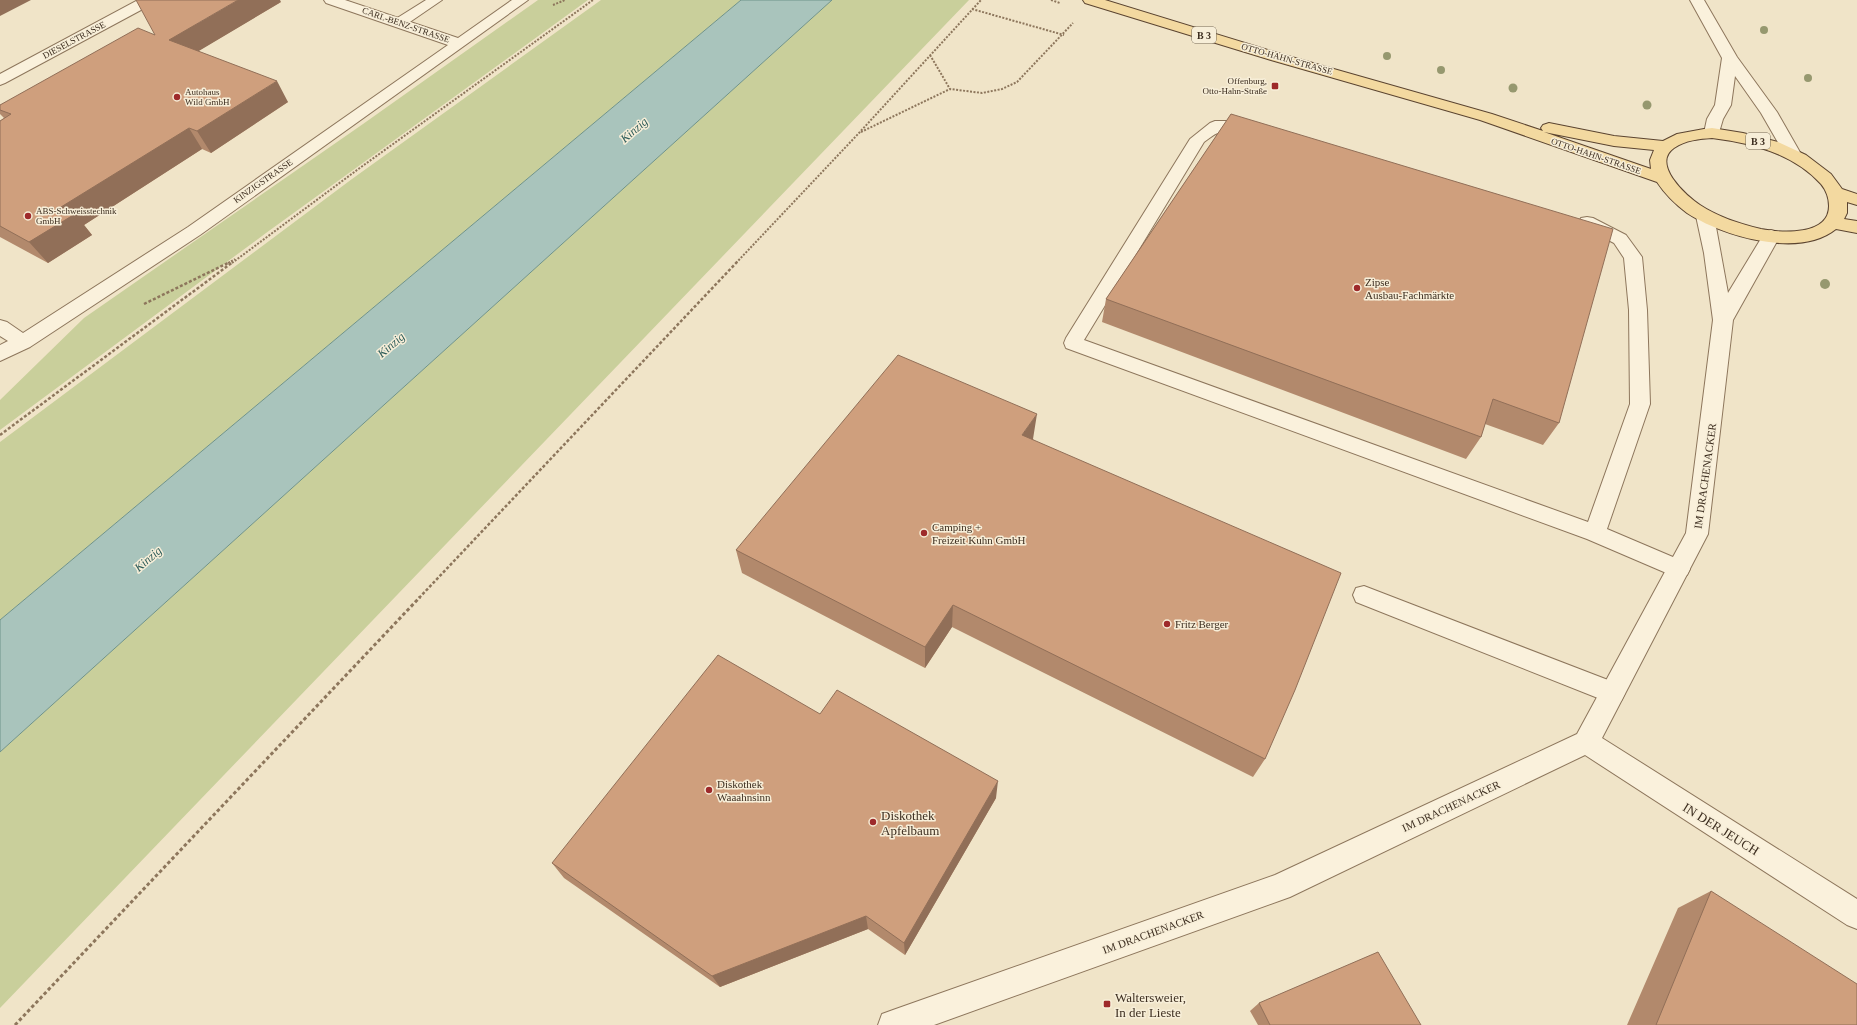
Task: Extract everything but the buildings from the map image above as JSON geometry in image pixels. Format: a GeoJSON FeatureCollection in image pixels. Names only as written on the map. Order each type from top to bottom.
{"type":"FeatureCollection","features":[{"type":"Feature","properties":{"kind":"main road","name":"OTTO-HAHN-STRASSE"},"geometry":{"type":"LineString","coordinates":[[1090,0],[1276,57],[1486,117],[1662,178]]}},
{"type":"Feature","properties":{"kind":"main road","name":"OTTO-HAHN-STRASSE"},"geometry":{"type":"LineString","coordinates":[[1486,117],[1614,140],[1666,146],[1660,155],[1658,166],[1662,178],[1671,191],[1684,203],[1705,216],[1747,232],[1771,236],[1797,236],[1818,232],[1832,224]]}},
{"type":"Feature","properties":{"kind":"main road","name":"B 3"},"geometry":{"type":"LineString","coordinates":[[1666,146],[1678,139],[1693,135],[1712,134],[1738,136],[1766,143],[1793,154],[1812,166],[1826,179],[1836,193]]}},
{"type":"Feature","properties":{"kind":"main road"},"geometry":{"type":"LineString","coordinates":[[1836,193],[1857,200]]}},
{"type":"Feature","properties":{"kind":"main road"},"geometry":{"type":"LineString","coordinates":[[1836,193],[1840,209],[1832,224],[1857,227]]}},
{"type":"Feature","properties":{"kind":"street","name":"DIESELSTRASSE"},"geometry":{"type":"LineString","coordinates":[[0,80],[149,0]]}},
{"type":"Feature","properties":{"kind":"street","name":"CARL-BENZ-STRASSE"},"geometry":{"type":"LineString","coordinates":[[331,0],[458,43]]}},
{"type":"Feature","properties":{"kind":"street","name":"KINZIGSTRASSE"},"geometry":{"type":"LineString","coordinates":[[0,354],[23,342],[194,230],[521,0]]}},
{"type":"Feature","properties":{"kind":"street"},"geometry":{"type":"LineString","coordinates":[[1697,0],[1730,58],[1769,112],[1793,154]]}},
{"type":"Feature","properties":{"kind":"street"},"geometry":{"type":"LineString","coordinates":[[1712,134],[1715,119],[1723,105],[1730,58]]}},
{"type":"Feature","properties":{"kind":"street","name":"IM DRACHENACKER"},"geometry":{"type":"LineString","coordinates":[[893,1025],[1280,887],[1586,742],[1697,534],[1723,320],[1713,253],[1705,216]]}},
{"type":"Feature","properties":{"kind":"street","name":"IM DRACHENACKER"},"geometry":{"type":"LineString","coordinates":[[1723,320],[1771,236]]}},
{"type":"Feature","properties":{"kind":"street"},"geometry":{"type":"LineString","coordinates":[[0,328],[23,342]]}},
{"type":"Feature","properties":{"kind":"street","name":"IN DER JEUCH"},"geometry":{"type":"LineString","coordinates":[[1586,742],[1857,915]]}},
{"type":"Feature","properties":{"kind":"lane"},"geometry":{"type":"LineString","coordinates":[[399,23],[435,0]]}},
{"type":"Feature","properties":{"kind":"lane"},"geometry":{"type":"LineString","coordinates":[[1265,132],[1242,126],[1215,126],[1198,140],[1073,343],[1595,533],[1679,569]]}},
{"type":"Feature","properties":{"kind":"lane"},"geometry":{"type":"LineString","coordinates":[[1568,216],[1591,223],[1620,239],[1633,256],[1638,310],[1640,404],[1595,533]]}},
{"type":"Feature","properties":{"kind":"lane"},"geometry":{"type":"LineString","coordinates":[[1364,595],[1613,692]]}},
{"type":"Feature","properties":{"kind":"path"},"geometry":{"type":"LineString","coordinates":[[0,435],[357,170],[593,0]]}},
{"type":"Feature","properties":{"kind":"path"},"geometry":{"type":"LineString","coordinates":[[15,1025],[859,133],[981,0]]}},
{"type":"Feature","properties":{"kind":"path"},"geometry":{"type":"LineString","coordinates":[[972,9],[1064,35]]}},
{"type":"Feature","properties":{"kind":"path"},"geometry":{"type":"LineString","coordinates":[[859,133],[950,89],[982,93],[1002,89],[1017,82],[1064,35],[1077,17]]}},
{"type":"Feature","properties":{"kind":"path"},"geometry":{"type":"LineString","coordinates":[[930,55],[950,89]]}},
{"type":"Feature","properties":{"kind":"green space"},"geometry":{"type":"Polygon","coordinates":[[[538,0],[588,0],[266,233],[0,430],[0,400],[84,318],[538,0]]]}},
{"type":"Feature","properties":{"kind":"green space"},"geometry":{"type":"Polygon","coordinates":[[[601,0],[741,0],[0,620],[0,442],[352,179],[601,0]]]}},
{"type":"Feature","properties":{"kind":"green space"},"geometry":{"type":"Polygon","coordinates":[[[832,0],[969,0],[0,1008],[0,752],[832,0]]]}},
{"type":"Feature","properties":{"kind":"water","name":"Kinzig"},"geometry":{"type":"Polygon","coordinates":[[[741,0],[832,0],[0,752],[0,620],[741,0]]]}},
{"type":"Feature","properties":{"kind":"place","name":"Offenburg, Otto-Hahn-Straße"},"geometry":{"type":"Point","coordinates":[1275,86]}},
{"type":"Feature","properties":{"kind":"place","name":"Autohaus Wild GmbH"},"geometry":{"type":"Point","coordinates":[177,97]}},
{"type":"Feature","properties":{"kind":"place","name":"ABS-Schweisstechnik GmbH"},"geometry":{"type":"Point","coordinates":[28,216]}},
{"type":"Feature","properties":{"kind":"place","name":"Zipse Ausbau-Fachmärkte"},"geometry":{"type":"Point","coordinates":[1357,288]}},
{"type":"Feature","properties":{"kind":"place","name":"Camping + Freizeit Kuhn GmbH"},"geometry":{"type":"Point","coordinates":[924,533]}},
{"type":"Feature","properties":{"kind":"place","name":"Fritz Berger"},"geometry":{"type":"Point","coordinates":[1167,624]}},
{"type":"Feature","properties":{"kind":"place","name":"Diskothek Waaahnsinn"},"geometry":{"type":"Point","coordinates":[709,790]}},
{"type":"Feature","properties":{"kind":"place","name":"Diskothek Apfelbaum"},"geometry":{"type":"Point","coordinates":[873,822]}},
{"type":"Feature","properties":{"kind":"place","name":"Waltersweier, In der Lieste"},"geometry":{"type":"Point","coordinates":[1107,1004]}}]}
